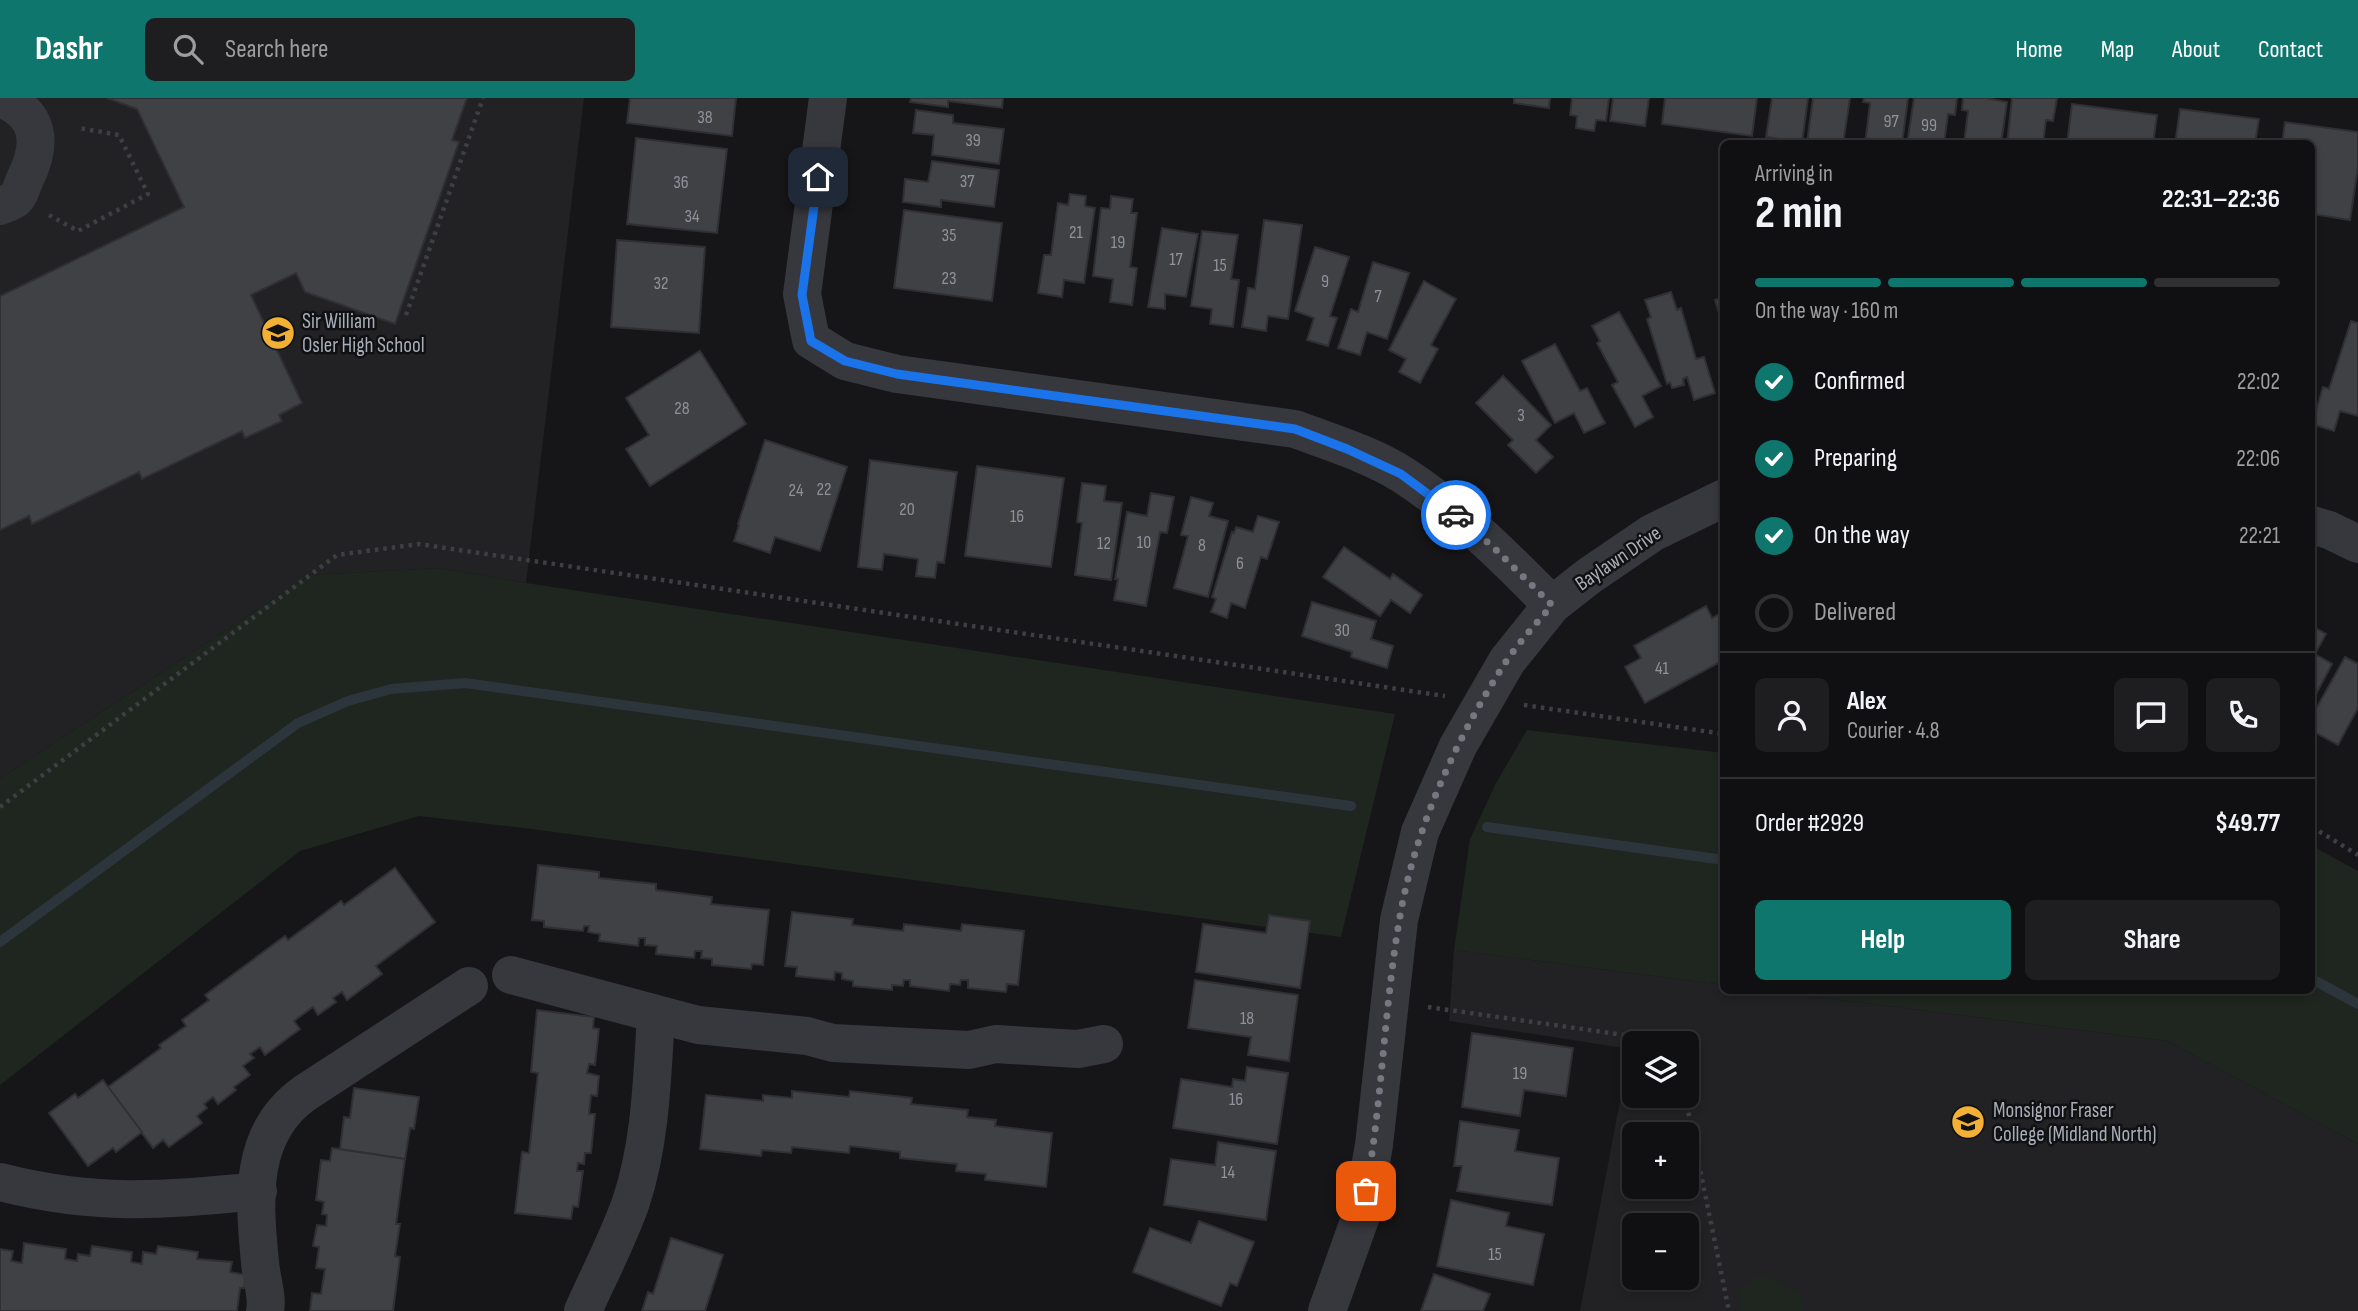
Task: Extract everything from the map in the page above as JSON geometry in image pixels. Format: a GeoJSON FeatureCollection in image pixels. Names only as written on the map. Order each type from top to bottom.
{"type":"FeatureCollection","features":[{"type":"Feature","properties":{"kind":"street"},"geometry":{"type":"LineString","coordinates":[[828,98],[802,295],[811,341],[845,361],[897,374],[1295,429],[1401,474],[1441,502],[1493,547],[1552,605]]}},
{"type":"Feature","properties":{"kind":"street"},"geometry":{"type":"LineString","coordinates":[[0,206],[16,198],[32,164],[36,143],[32,122],[18,105],[6,99]]}},
{"type":"Feature","properties":{"kind":"street","name":"Baylawn Drive"},"geometry":{"type":"LineString","coordinates":[[1327,1311],[1362,1213],[1374,1145],[1399,920],[1420,832],[1458,746],[1507,661],[1552,605],[1589,576],[1653,533],[1720,500]]}},
{"type":"Feature","properties":{"kind":"street"},"geometry":{"type":"LineString","coordinates":[[2315,526],[2358,544]]}},
{"type":"Feature","properties":{"kind":"street"},"geometry":{"type":"LineString","coordinates":[[511,975],[698,1025],[807,1036],[833,1043],[969,1049],[996,1044],[1078,1049],[1104,1044]]}},
{"type":"Feature","properties":{"kind":"street"},"geometry":{"type":"LineString","coordinates":[[265,1311],[257,1224],[262,1149],[269,1132],[282,1112],[305,1093],[469,986]]}},
{"type":"Feature","properties":{"kind":"street"},"geometry":{"type":"LineString","coordinates":[[583,1311],[630,1204],[638,1175],[650,1119],[656,1015]]}},
{"type":"Feature","properties":{"kind":"street"},"geometry":{"type":"LineString","coordinates":[[0,1182],[16,1188],[88,1199],[133,1201],[258,1191]]}},
{"type":"Feature","properties":{"kind":"path"},"geometry":{"type":"LineString","coordinates":[[406,315],[483,98]]}},
{"type":"Feature","properties":{"kind":"path"},"geometry":{"type":"LineString","coordinates":[[49,215],[78,231],[148,194],[119,135],[79,128]]}},
{"type":"Feature","properties":{"kind":"path"},"geometry":{"type":"LineString","coordinates":[[0,807],[337,555],[419,544],[1482,701],[1720,733]]}},
{"type":"Feature","properties":{"kind":"path"},"geometry":{"type":"LineString","coordinates":[[2315,829],[2358,855]]}},
{"type":"Feature","properties":{"kind":"path"},"geometry":{"type":"LineString","coordinates":[[1388,1002],[1622,1035]]}},
{"type":"Feature","properties":{"kind":"path"},"geometry":{"type":"LineString","coordinates":[[1687,1108],[1729,1311]]}},
{"type":"Feature","properties":{"kind":"shaded area","name":"Sir William Osler High School"},"geometry":{"type":"Polygon","coordinates":[[[0,98],[584,98],[526,583],[440,568],[310,575],[0,779],[0,98]]]}},
{"type":"Feature","properties":{"kind":"shaded area"},"geometry":{"type":"Polygon","coordinates":[[[440,568],[1395,714],[1341,937],[419,816],[300,851],[0,1085],[0,779],[310,575],[440,568]]]}},
{"type":"Feature","properties":{"kind":"shaded area"},"geometry":{"type":"Polygon","coordinates":[[[1527,730],[1720,753],[1720,984],[1454,950],[1470,839],[1496,783],[1527,730]]]}},
{"type":"Feature","properties":{"kind":"shaded area"},"geometry":{"type":"Polygon","coordinates":[[[2315,848],[2358,871],[2358,1144],[2168,1041],[1794,994],[2315,994],[2315,848]]]}},
{"type":"Feature","properties":{"kind":"shaded area","name":"Monsignor Fraser College (Midland North)"},"geometry":{"type":"Polygon","coordinates":[[[1454,950],[1720,984],[1720,994],[1794,994],[2168,1041],[2358,1144],[2358,1311],[1580,1311],[1622,1091],[1622,1108],[1699,1108],[1699,1031],[1622,1031],[1622,1048],[1449,1021],[1454,950]]]}},
{"type":"Feature","properties":{"kind":"shaded area"},"geometry":{"type":"Polygon","coordinates":[[[1759,1274],[1800,1293],[1804,1311],[1742,1311],[1738,1292],[1759,1274]]]}},
{"type":"Feature","properties":{"kind":"building"},"geometry":{"type":"Polygon","coordinates":[[[107,98],[467,98],[452,140],[459,142],[395,324],[305,292],[296,273],[251,295],[302,403],[279,415],[282,421],[245,438],[242,431],[142,479],[139,472],[32,524],[29,516],[0,530],[0,296],[184,207],[137,109],[107,98]]]}},
{"type":"Feature","properties":{"kind":"building"},"geometry":{"type":"Polygon","coordinates":[[[630,98],[736,98],[732,136],[627,123],[630,98]]]}},
{"type":"Feature","properties":{"kind":"building"},"geometry":{"type":"Polygon","coordinates":[[[911,98],[1003,98],[1002,108],[948,101],[948,107],[910,102],[911,98]]]}},
{"type":"Feature","properties":{"kind":"building"},"geometry":{"type":"Polygon","coordinates":[[[1514,98],[1550,98],[1549,108],[1514,103],[1514,98]]]}},
{"type":"Feature","properties":{"kind":"building"},"geometry":{"type":"Polygon","coordinates":[[[1572,98],[1609,98],[1606,121],[1596,120],[1594,131],[1576,128],[1577,116],[1570,115],[1572,98]]]}},
{"type":"Feature","properties":{"kind":"building"},"geometry":{"type":"Polygon","coordinates":[[[1613,98],[1649,98],[1645,126],[1610,121],[1613,98]]]}},
{"type":"Feature","properties":{"kind":"building"},"geometry":{"type":"Polygon","coordinates":[[[1665,98],[1757,98],[1752,136],[1662,124],[1665,98]]]}},
{"type":"Feature","properties":{"kind":"building"},"geometry":{"type":"Polygon","coordinates":[[[1772,98],[1808,98],[1802,140],[1766,137],[1772,98]]]}},
{"type":"Feature","properties":{"kind":"building"},"geometry":{"type":"Polygon","coordinates":[[[1813,98],[1850,98],[1844,140],[1807,140],[1813,98]]]}},
{"type":"Feature","properties":{"kind":"building"},"geometry":{"type":"Polygon","coordinates":[[[1864,98],[1908,98],[1903,140],[1865,140],[1870,103],[1863,102],[1864,98]]]}},
{"type":"Feature","properties":{"kind":"building"},"geometry":{"type":"Polygon","coordinates":[[[1914,98],[1957,98],[1955,115],[1948,114],[1945,140],[1908,140],[1914,98]]]}},
{"type":"Feature","properties":{"kind":"building"},"geometry":{"type":"Polygon","coordinates":[[[1963,98],[2007,102],[2002,140],[1964,140],[1968,111],[1962,110],[1963,98]]]}},
{"type":"Feature","properties":{"kind":"building"},"geometry":{"type":"Polygon","coordinates":[[[2012,98],[2057,98],[2053,121],[2046,120],[2044,140],[2007,140],[2012,98]]]}},
{"type":"Feature","properties":{"kind":"building"},"geometry":{"type":"Polygon","coordinates":[[[2072,104],[2157,115],[2154,140],[2068,140],[2072,104]]]}},
{"type":"Feature","properties":{"kind":"building"},"geometry":{"type":"Polygon","coordinates":[[[2180,109],[2259,119],[2256,140],[2176,140],[2180,109]]]}},
{"type":"Feature","properties":{"kind":"building"},"geometry":{"type":"Polygon","coordinates":[[[916,110],[953,115],[953,123],[1004,129],[999,164],[932,155],[934,135],[913,133],[916,110]]]}},
{"type":"Feature","properties":{"kind":"building"},"geometry":{"type":"Polygon","coordinates":[[[2285,122],[2358,132],[2358,167],[2350,220],[2315,214],[2315,140],[2283,140],[2285,122]]]}},
{"type":"Feature","properties":{"kind":"building"},"geometry":{"type":"Polygon","coordinates":[[[636,138],[727,149],[717,233],[627,224],[636,138]]]}},
{"type":"Feature","properties":{"kind":"building"},"geometry":{"type":"Polygon","coordinates":[[[932,161],[999,170],[994,207],[941,200],[941,207],[903,202],[905,179],[928,182],[932,161]]]}},
{"type":"Feature","properties":{"kind":"building"},"geometry":{"type":"Polygon","coordinates":[[[1070,194],[1086,196],[1085,206],[1095,208],[1084,283],[1064,280],[1062,297],[1038,293],[1044,255],[1051,255],[1058,203],[1068,205],[1070,194]]]}},
{"type":"Feature","properties":{"kind":"building"},"geometry":{"type":"Polygon","coordinates":[[[1111,196],[1133,199],[1131,213],[1137,213],[1130,267],[1137,268],[1132,305],[1110,302],[1113,279],[1093,276],[1101,208],[1110,209],[1111,196]]]}},
{"type":"Feature","properties":{"kind":"building"},"geometry":{"type":"Polygon","coordinates":[[[904,210],[1002,223],[992,301],[894,288],[904,210]]]}},
{"type":"Feature","properties":{"kind":"building"},"geometry":{"type":"Polygon","coordinates":[[[1264,220],[1302,225],[1288,319],[1268,316],[1266,331],[1242,327],[1248,288],[1255,289],[1264,220]]]}},
{"type":"Feature","properties":{"kind":"building"},"geometry":{"type":"Polygon","coordinates":[[[1162,228],[1198,234],[1186,297],[1165,294],[1165,309],[1148,307],[1162,228]]]}},
{"type":"Feature","properties":{"kind":"building"},"geometry":{"type":"Polygon","coordinates":[[[1202,231],[1238,235],[1231,279],[1239,280],[1233,327],[1210,324],[1212,309],[1191,306],[1202,231]]]}},
{"type":"Feature","properties":{"kind":"building"},"geometry":{"type":"Polygon","coordinates":[[[617,240],[705,247],[699,333],[611,327],[617,240]]]}},
{"type":"Feature","properties":{"kind":"building"},"geometry":{"type":"Polygon","coordinates":[[[1315,247],[1349,257],[1330,316],[1337,318],[1328,346],[1307,340],[1314,318],[1295,311],[1315,247]]]}},
{"type":"Feature","properties":{"kind":"building"},"geometry":{"type":"Polygon","coordinates":[[[1373,262],[1409,273],[1387,339],[1367,332],[1360,355],[1338,348],[1351,309],[1358,312],[1373,262]]]}},
{"type":"Feature","properties":{"kind":"building"},"geometry":{"type":"Polygon","coordinates":[[[1424,281],[1456,299],[1431,345],[1438,349],[1420,383],[1399,372],[1406,359],[1389,350],[1424,281]]]}},
{"type":"Feature","properties":{"kind":"building"},"geometry":{"type":"Polygon","coordinates":[[[1671,292],[1677,310],[1681,308],[1696,359],[1704,357],[1715,393],[1694,400],[1687,377],[1683,379],[1684,385],[1672,388],[1670,382],[1667,384],[1647,319],[1651,317],[1645,300],[1671,292]]]}},
{"type":"Feature","properties":{"kind":"building"},"geometry":{"type":"Polygon","coordinates":[[[1720,298],[1720,317],[1715,300],[1720,298]]]}},
{"type":"Feature","properties":{"kind":"building"},"geometry":{"type":"Polygon","coordinates":[[[1619,312],[1661,386],[1642,396],[1653,417],[1635,427],[1612,385],[1618,382],[1597,343],[1600,341],[1592,326],[1619,312]]]}},
{"type":"Feature","properties":{"kind":"building"},"geometry":{"type":"Polygon","coordinates":[[[2351,321],[2358,323],[2358,416],[2340,411],[2334,431],[2315,425],[2315,414],[2323,387],[2329,389],[2351,321]]]}},
{"type":"Feature","properties":{"kind":"building"},"geometry":{"type":"Polygon","coordinates":[[[1555,344],[1580,391],[1587,388],[1605,423],[1584,433],[1574,413],[1555,423],[1522,361],[1555,344]]]}},
{"type":"Feature","properties":{"kind":"building"},"geometry":{"type":"Polygon","coordinates":[[[700,351],[746,424],[650,486],[626,449],[649,435],[626,398],[700,351]]]}},
{"type":"Feature","properties":{"kind":"building"},"geometry":{"type":"Polygon","coordinates":[[[1503,376],[1551,425],[1536,440],[1553,457],[1536,473],[1508,445],[1513,440],[1476,403],[1503,376]]]}},
{"type":"Feature","properties":{"kind":"building"},"geometry":{"type":"Polygon","coordinates":[[[765,440],[847,467],[820,551],[775,537],[770,553],[734,541],[765,440]]]}},
{"type":"Feature","properties":{"kind":"building"},"geometry":{"type":"Polygon","coordinates":[[[870,460],[957,472],[944,563],[937,562],[935,578],[916,576],[918,559],[884,554],[882,570],[858,567],[870,460]]]}},
{"type":"Feature","properties":{"kind":"building"},"geometry":{"type":"Polygon","coordinates":[[[977,466],[1064,478],[1051,567],[965,556],[977,466]]]}},
{"type":"Feature","properties":{"kind":"building"},"geometry":{"type":"Polygon","coordinates":[[[1082,483],[1106,486],[1104,501],[1122,503],[1111,580],[1075,575],[1082,523],[1077,522],[1082,483]]]}},
{"type":"Feature","properties":{"kind":"building"},"geometry":{"type":"Polygon","coordinates":[[[1151,493],[1174,497],[1167,533],[1160,532],[1146,606],[1114,600],[1127,512],[1147,516],[1151,493]]]}},
{"type":"Feature","properties":{"kind":"building"},"geometry":{"type":"Polygon","coordinates":[[[1191,497],[1213,503],[1209,516],[1228,521],[1208,597],[1174,588],[1188,536],[1181,535],[1191,497]]]}},
{"type":"Feature","properties":{"kind":"building"},"geometry":{"type":"Polygon","coordinates":[[[1258,516],[1279,522],[1267,559],[1261,557],[1245,608],[1231,603],[1227,618],[1211,612],[1216,599],[1212,597],[1232,532],[1234,533],[1236,527],[1253,532],[1258,516]]]}},
{"type":"Feature","properties":{"kind":"building"},"geometry":{"type":"Polygon","coordinates":[[[1344,547],[1390,579],[1393,574],[1422,595],[1410,613],[1391,600],[1380,616],[1323,577],[1344,547]]]}},
{"type":"Feature","properties":{"kind":"building"},"geometry":{"type":"Polygon","coordinates":[[[1312,602],[1376,621],[1371,639],[1393,646],[1387,668],[1351,657],[1352,652],[1302,636],[1312,602]]]}},
{"type":"Feature","properties":{"kind":"building"},"geometry":{"type":"Polygon","coordinates":[[[1706,606],[1712,618],[1720,613],[1720,662],[1645,703],[1625,667],[1641,658],[1634,646],[1706,606]]]}},
{"type":"Feature","properties":{"kind":"building"},"geometry":{"type":"Polygon","coordinates":[[[2315,628],[2326,634],[2315,654],[2315,628]]]}},
{"type":"Feature","properties":{"kind":"building"},"geometry":{"type":"Polygon","coordinates":[[[2315,654],[2332,664],[2315,696],[2315,654]]]}},
{"type":"Feature","properties":{"kind":"building"},"geometry":{"type":"Polygon","coordinates":[[[2345,657],[2358,664],[2358,708],[2338,745],[2315,733],[2315,711],[2345,657]]]}},
{"type":"Feature","properties":{"kind":"building"},"geometry":{"type":"Polygon","coordinates":[[[538,865],[599,872],[599,878],[656,884],[656,890],[712,897],[711,904],[769,910],[763,965],[752,964],[751,969],[712,965],[712,959],[701,958],[702,951],[695,951],[694,958],[656,954],[657,946],[645,945],[645,938],[639,938],[638,946],[599,941],[600,934],[588,932],[589,926],[584,926],[583,931],[544,927],[544,921],[532,920],[538,865]]]}},
{"type":"Feature","properties":{"kind":"building"},"geometry":{"type":"Polygon","coordinates":[[[395,868],[435,922],[376,966],[382,974],[347,1000],[342,992],[333,998],[336,1002],[318,1015],[313,1007],[294,1021],[300,1029],[265,1055],[260,1047],[250,1054],[254,1058],[243,1066],[250,1075],[218,1104],[213,1097],[204,1104],[207,1108],[197,1116],[202,1123],[169,1147],[163,1140],[153,1148],[108,1087],[186,1026],[182,1020],[209,1000],[205,995],[285,936],[288,940],[341,901],[344,905],[395,868]]]}},
{"type":"Feature","properties":{"kind":"building"},"geometry":{"type":"Polygon","coordinates":[[[792,912],[853,919],[852,925],[903,931],[904,924],[961,931],[962,924],[1024,931],[1018,985],[1007,984],[1006,992],[968,988],[968,980],[961,980],[960,985],[950,984],[949,991],[910,986],[910,980],[904,980],[903,986],[892,985],[892,990],[853,986],[853,981],[842,979],[842,973],[835,972],[834,980],[796,976],[797,967],[785,966],[792,912]]]}},
{"type":"Feature","properties":{"kind":"building"},"geometry":{"type":"Polygon","coordinates":[[[1269,915],[1310,921],[1300,988],[1196,972],[1203,924],[1266,933],[1269,915]]]}},
{"type":"Feature","properties":{"kind":"building"},"geometry":{"type":"Polygon","coordinates":[[[1195,980],[1298,995],[1289,1061],[1248,1055],[1251,1037],[1188,1028],[1195,980]]]}},
{"type":"Feature","properties":{"kind":"building"},"geometry":{"type":"Polygon","coordinates":[[[537,1010],[594,1017],[593,1028],[599,1029],[595,1065],[589,1064],[587,1073],[599,1076],[597,1096],[591,1095],[589,1114],[595,1114],[591,1153],[585,1153],[584,1164],[578,1163],[577,1171],[583,1171],[578,1207],[573,1206],[571,1219],[515,1213],[522,1152],[529,1153],[538,1073],[531,1072],[537,1010]]]}},
{"type":"Feature","properties":{"kind":"building"},"geometry":{"type":"Polygon","coordinates":[[[1472,1033],[1573,1048],[1566,1096],[1524,1090],[1520,1116],[1462,1107],[1472,1033]]]}},
{"type":"Feature","properties":{"kind":"building"},"geometry":{"type":"Polygon","coordinates":[[[1247,1067],[1288,1073],[1277,1144],[1173,1128],[1181,1079],[1232,1087],[1233,1079],[1245,1081],[1247,1067]]]}},
{"type":"Feature","properties":{"kind":"building"},"geometry":{"type":"Polygon","coordinates":[[[103,1080],[142,1132],[116,1152],[113,1148],[88,1166],[49,1113],[75,1094],[78,1098],[103,1080]]]}},
{"type":"Feature","properties":{"kind":"building"},"geometry":{"type":"Polygon","coordinates":[[[354,1088],[419,1097],[414,1129],[410,1128],[405,1159],[340,1149],[344,1117],[350,1118],[354,1088]]]}},
{"type":"Feature","properties":{"kind":"building"},"geometry":{"type":"Polygon","coordinates":[[[792,1091],[849,1097],[850,1091],[912,1098],[911,1104],[968,1110],[967,1117],[996,1120],[995,1126],[1052,1133],[1046,1187],[985,1180],[986,1174],[956,1171],[957,1164],[900,1158],[900,1152],[850,1146],[849,1153],[792,1147],[791,1153],[762,1150],[761,1156],[700,1149],[706,1095],[763,1101],[763,1095],[792,1098],[792,1091]]]}},
{"type":"Feature","properties":{"kind":"building"},"geometry":{"type":"Polygon","coordinates":[[[1460,1121],[1519,1130],[1515,1151],[1559,1158],[1552,1205],[1457,1191],[1462,1166],[1454,1166],[1460,1121]]]}},
{"type":"Feature","properties":{"kind":"building"},"geometry":{"type":"Polygon","coordinates":[[[1218,1142],[1276,1151],[1266,1220],[1164,1205],[1171,1159],[1215,1165],[1218,1142]]]}},
{"type":"Feature","properties":{"kind":"building"},"geometry":{"type":"Polygon","coordinates":[[[332,1148],[405,1159],[396,1224],[400,1224],[395,1256],[400,1257],[393,1311],[310,1311],[312,1293],[321,1294],[325,1269],[316,1268],[319,1247],[313,1246],[317,1225],[326,1226],[327,1215],[322,1214],[324,1202],[316,1200],[321,1160],[330,1161],[332,1148]]]}},
{"type":"Feature","properties":{"kind":"building"},"geometry":{"type":"Polygon","coordinates":[[[1451,1200],[1509,1213],[1506,1226],[1544,1234],[1533,1285],[1437,1266],[1451,1200]]]}},
{"type":"Feature","properties":{"kind":"building"},"geometry":{"type":"Polygon","coordinates":[[[1199,1221],[1254,1242],[1237,1286],[1230,1283],[1221,1306],[1133,1272],[1150,1228],[1191,1243],[1199,1221]]]}},
{"type":"Feature","properties":{"kind":"building"},"geometry":{"type":"Polygon","coordinates":[[[671,1238],[723,1255],[705,1311],[642,1311],[648,1292],[653,1294],[671,1238]]]}},
{"type":"Feature","properties":{"kind":"building"},"geometry":{"type":"Polygon","coordinates":[[[24,1243],[66,1249],[65,1259],[77,1261],[78,1254],[90,1256],[92,1246],[132,1252],[131,1262],[142,1264],[143,1252],[156,1254],[158,1246],[198,1252],[197,1259],[232,1262],[230,1272],[246,1275],[244,1288],[240,1288],[237,1311],[0,1311],[0,1249],[13,1251],[11,1261],[22,1263],[24,1243]]]}},
{"type":"Feature","properties":{"kind":"building"},"geometry":{"type":"Polygon","coordinates":[[[1434,1274],[1490,1294],[1483,1311],[1421,1311],[1434,1274]]]}},
{"type":"Feature","properties":{"kind":"waterway"},"geometry":{"type":"LineString","coordinates":[[0,942],[298,723],[348,701],[391,689],[465,683],[1351,806]]}},
{"type":"Feature","properties":{"kind":"waterway"},"geometry":{"type":"LineString","coordinates":[[1487,827],[1720,859]]}},
{"type":"Feature","properties":{"kind":"waterway"},"geometry":{"type":"LineString","coordinates":[[2315,981],[2358,1004]]}},
{"type":"Feature","properties":{"kind":"way so far"},"geometry":{"type":"LineString","coordinates":[[1366,1191],[1374,1145],[1399,920],[1420,832],[1458,746],[1482,701],[1507,661],[1552,605],[1517,569],[1456,515]]}},
{"type":"Feature","properties":{"kind":"place","name":"Sir William Osler High School"},"geometry":{"type":"Point","coordinates":[278,333]}},
{"type":"Feature","properties":{"kind":"place","name":"Monsignor Fraser College (Midland North)"},"geometry":{"type":"Point","coordinates":[1968,1122]}},
{"type":"Feature","properties":{"kind":"route"},"geometry":{"type":"LineString","coordinates":[[818,177],[802,295],[811,341],[845,361],[897,374],[1295,429],[1401,474],[1456,515]]}}]}
